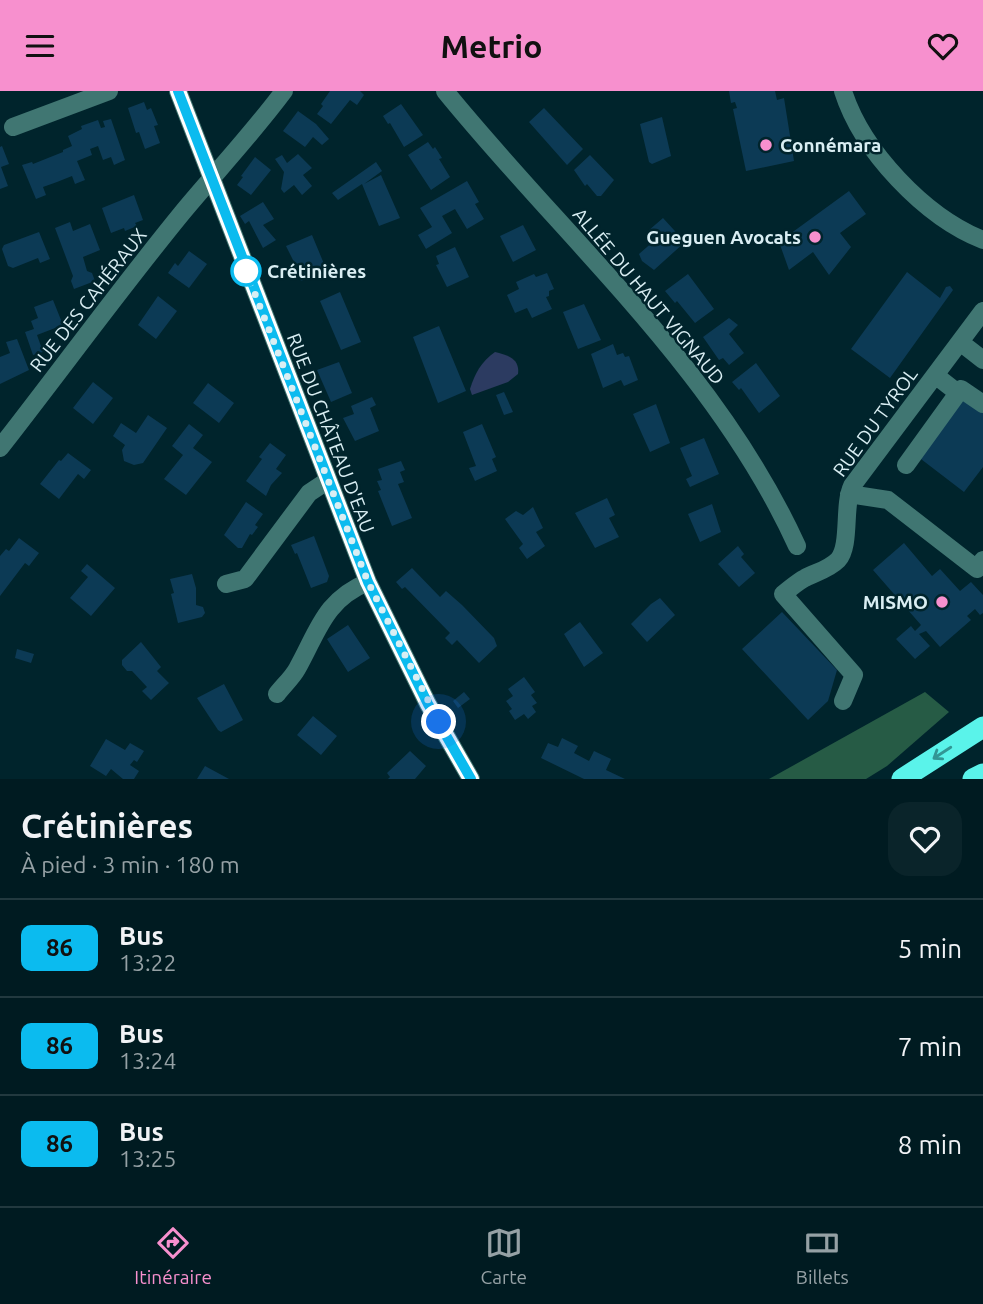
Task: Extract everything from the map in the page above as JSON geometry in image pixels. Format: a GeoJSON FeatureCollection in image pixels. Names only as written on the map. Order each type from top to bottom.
{"type":"FeatureCollection","features":[{"type":"Feature","properties":{"kind":"highway"},"geometry":{"type":"LineString","coordinates":[[902,779],[983,727]]}},
{"type":"Feature","properties":{"kind":"highway"},"geometry":{"type":"LineString","coordinates":[[973,779],[983,774]]}},
{"type":"Feature","properties":{"kind":"street"},"geometry":{"type":"LineString","coordinates":[[13,127],[109,91]]}},
{"type":"Feature","properties":{"kind":"street","name":"RUE DU CHÂTEAU D'EAU"},"geometry":{"type":"LineString","coordinates":[[178,91],[368,582],[428,704],[471,779]]}},
{"type":"Feature","properties":{"kind":"street","name":"RUE DES CAHÉRAUX"},"geometry":{"type":"LineString","coordinates":[[0,448],[211,178],[243,144],[284,91]]}},
{"type":"Feature","properties":{"kind":"street","name":"ALLÉE DU HAUT VIGNAUD"},"geometry":{"type":"LineString","coordinates":[[444,91],[635,305],[693,375],[743,446],[797,546]]}},
{"type":"Feature","properties":{"kind":"street"},"geometry":{"type":"LineString","coordinates":[[843,91],[861,130],[904,185],[941,215],[983,240]]}},
{"type":"Feature","properties":{"kind":"street","name":"RUE DU TYROL"},"geometry":{"type":"LineString","coordinates":[[843,701],[854,675],[783,594],[805,578],[822,572],[842,554],[849,494],[859,476],[983,311]]}},
{"type":"Feature","properties":{"kind":"street"},"geometry":{"type":"LineString","coordinates":[[960,342],[983,360]]}},
{"type":"Feature","properties":{"kind":"street"},"geometry":{"type":"LineString","coordinates":[[935,375],[958,393]]}},
{"type":"Feature","properties":{"kind":"street"},"geometry":{"type":"LineString","coordinates":[[906,465],[961,389],[983,404]]}},
{"type":"Feature","properties":{"kind":"street"},"geometry":{"type":"LineString","coordinates":[[226,584],[245,579],[309,493],[327,481]]}},
{"type":"Feature","properties":{"kind":"street"},"geometry":{"type":"LineString","coordinates":[[849,494],[888,500],[977,569],[983,560]]}},
{"type":"Feature","properties":{"kind":"street"},"geometry":{"type":"LineString","coordinates":[[276,694],[297,670],[317,626],[330,610],[347,593],[368,582]]}},
{"type":"Feature","properties":{"kind":"green space"},"geometry":{"type":"Polygon","coordinates":[[[925,692],[949,712],[887,766],[866,779],[769,779],[925,692]]]}},
{"type":"Feature","properties":{"kind":"water"},"geometry":{"type":"Polygon","coordinates":[[[495,352],[515,361],[518,374],[508,382],[472,395],[470,389],[476,373],[495,352]]]}},
{"type":"Feature","properties":{"kind":"building"},"geometry":{"type":"Polygon","coordinates":[[[330,91],[360,91],[364,95],[357,105],[350,100],[331,124],[317,114],[330,91]]]}},
{"type":"Feature","properties":{"kind":"building","name":"Connémara"},"geometry":{"type":"Polygon","coordinates":[[[729,91],[775,91],[777,100],[784,98],[794,161],[746,171],[733,109],[737,108],[735,102],[731,103],[729,91]]]}},
{"type":"Feature","properties":{"kind":"building"},"geometry":{"type":"Polygon","coordinates":[[[144,102],[147,110],[151,108],[158,125],[154,126],[160,143],[145,149],[139,132],[136,133],[128,108],[144,102]]]}},
{"type":"Feature","properties":{"kind":"building"},"geometry":{"type":"Polygon","coordinates":[[[401,104],[423,135],[404,147],[383,116],[401,104]]]}},
{"type":"Feature","properties":{"kind":"building"},"geometry":{"type":"Polygon","coordinates":[[[544,108],[583,149],[567,165],[529,122],[544,108]]]}},
{"type":"Feature","properties":{"kind":"building"},"geometry":{"type":"Polygon","coordinates":[[[298,111],[316,124],[329,139],[322,145],[313,137],[305,147],[283,131],[298,111]]]}},
{"type":"Feature","properties":{"kind":"building"},"geometry":{"type":"Polygon","coordinates":[[[662,117],[671,156],[652,164],[649,162],[640,124],[662,117]]]}},
{"type":"Feature","properties":{"kind":"building"},"geometry":{"type":"Polygon","coordinates":[[[111,119],[125,160],[114,165],[111,157],[103,160],[98,146],[90,149],[92,155],[77,161],[85,180],[75,184],[72,176],[43,187],[46,195],[36,199],[22,165],[33,164],[63,152],[72,146],[68,136],[82,129],[81,126],[98,120],[101,128],[105,127],[103,121],[111,119]]]}},
{"type":"Feature","properties":{"kind":"building"},"geometry":{"type":"Polygon","coordinates":[[[428,142],[442,158],[439,159],[450,177],[431,190],[408,155],[428,142]]]}},
{"type":"Feature","properties":{"kind":"building"},"geometry":{"type":"Polygon","coordinates":[[[2,146],[9,164],[1,167],[8,186],[0,189],[0,147],[2,146]]]}},
{"type":"Feature","properties":{"kind":"building"},"geometry":{"type":"Polygon","coordinates":[[[298,154],[312,168],[303,175],[312,186],[302,195],[294,185],[284,193],[281,189],[284,172],[275,159],[282,155],[287,163],[298,154]]]}},
{"type":"Feature","properties":{"kind":"building"},"geometry":{"type":"Polygon","coordinates":[[[590,155],[614,180],[601,196],[597,196],[587,184],[585,186],[574,170],[590,155]]]}},
{"type":"Feature","properties":{"kind":"building"},"geometry":{"type":"Polygon","coordinates":[[[255,157],[271,170],[251,195],[237,185],[255,157]]]}},
{"type":"Feature","properties":{"kind":"building"},"geometry":{"type":"Polygon","coordinates":[[[376,162],[382,171],[364,184],[381,175],[400,218],[379,226],[362,184],[338,200],[332,193],[376,162]]]}},
{"type":"Feature","properties":{"kind":"building"},"geometry":{"type":"Polygon","coordinates":[[[467,181],[479,202],[475,204],[484,219],[467,229],[455,209],[442,216],[452,233],[426,249],[418,235],[432,227],[420,208],[467,181]]]}},
{"type":"Feature","properties":{"kind":"building","name":"Gueguen Avocats"},"geometry":{"type":"Polygon","coordinates":[[[849,191],[866,214],[840,233],[851,247],[829,275],[813,252],[789,270],[779,242],[849,191]]]}},
{"type":"Feature","properties":{"kind":"building"},"geometry":{"type":"Polygon","coordinates":[[[134,195],[143,220],[125,231],[124,228],[111,233],[102,208],[134,195]]]}},
{"type":"Feature","properties":{"kind":"building"},"geometry":{"type":"Polygon","coordinates":[[[263,202],[274,219],[263,225],[276,240],[263,248],[249,221],[245,224],[240,216],[263,202]]]}},
{"type":"Feature","properties":{"kind":"building"},"geometry":{"type":"Polygon","coordinates":[[[663,218],[685,242],[654,270],[642,261],[639,254],[655,240],[648,231],[663,218]]]}},
{"type":"Feature","properties":{"kind":"building"},"geometry":{"type":"Polygon","coordinates":[[[70,222],[73,231],[90,224],[100,250],[83,257],[87,271],[92,273],[95,281],[74,289],[71,281],[73,276],[55,228],[70,222]]]}},
{"type":"Feature","properties":{"kind":"building"},"geometry":{"type":"Polygon","coordinates":[[[523,225],[536,250],[513,262],[500,236],[523,225]]]}},
{"type":"Feature","properties":{"kind":"building"},"geometry":{"type":"Polygon","coordinates":[[[39,232],[50,259],[40,263],[38,258],[13,268],[8,266],[2,249],[4,245],[39,232]]]}},
{"type":"Feature","properties":{"kind":"building"},"geometry":{"type":"Polygon","coordinates":[[[312,235],[327,271],[301,281],[286,246],[312,235]]]}},
{"type":"Feature","properties":{"kind":"building"},"geometry":{"type":"Polygon","coordinates":[[[455,247],[469,277],[447,287],[436,265],[439,264],[436,256],[455,247]]]}},
{"type":"Feature","properties":{"kind":"building"},"geometry":{"type":"Polygon","coordinates":[[[189,251],[207,264],[189,288],[168,273],[175,263],[178,266],[189,251]]]}},
{"type":"Feature","properties":{"kind":"building"},"geometry":{"type":"Polygon","coordinates":[[[907,272],[940,298],[946,287],[950,286],[953,290],[890,378],[851,349],[907,272]]]}},
{"type":"Feature","properties":{"kind":"building"},"geometry":{"type":"Polygon","coordinates":[[[547,273],[554,289],[549,291],[549,296],[546,297],[552,309],[532,318],[527,308],[515,313],[507,295],[519,289],[516,282],[534,274],[536,277],[547,273]]]}},
{"type":"Feature","properties":{"kind":"building"},"geometry":{"type":"Polygon","coordinates":[[[688,274],[714,309],[695,323],[665,291],[688,274]]]}},
{"type":"Feature","properties":{"kind":"building"},"geometry":{"type":"Polygon","coordinates":[[[340,292],[361,342],[341,350],[320,301],[340,292]]]}},
{"type":"Feature","properties":{"kind":"building"},"geometry":{"type":"Polygon","coordinates":[[[158,296],[177,311],[156,339],[138,325],[158,296]]]}},
{"type":"Feature","properties":{"kind":"building"},"geometry":{"type":"Polygon","coordinates":[[[53,300],[63,325],[37,335],[43,352],[33,355],[25,332],[34,329],[31,321],[38,318],[34,307],[53,300]]]}},
{"type":"Feature","properties":{"kind":"building"},"geometry":{"type":"Polygon","coordinates":[[[584,304],[601,340],[578,349],[563,312],[584,304]]]}},
{"type":"Feature","properties":{"kind":"building"},"geometry":{"type":"Polygon","coordinates":[[[729,318],[738,325],[729,334],[744,353],[729,365],[723,358],[719,360],[703,337],[729,318]]]}},
{"type":"Feature","properties":{"kind":"building"},"geometry":{"type":"Polygon","coordinates":[[[439,326],[466,391],[438,403],[413,337],[439,326]]]}},
{"type":"Feature","properties":{"kind":"building"},"geometry":{"type":"Polygon","coordinates":[[[17,339],[29,370],[0,384],[0,357],[10,353],[6,342],[17,339]]]}},
{"type":"Feature","properties":{"kind":"building"},"geometry":{"type":"Polygon","coordinates":[[[613,344],[617,355],[623,353],[625,357],[629,356],[638,380],[624,386],[621,380],[603,388],[591,354],[613,344]]]}},
{"type":"Feature","properties":{"kind":"building"},"geometry":{"type":"Polygon","coordinates":[[[339,362],[352,393],[331,402],[317,370],[339,362]]]}},
{"type":"Feature","properties":{"kind":"building"},"geometry":{"type":"Polygon","coordinates":[[[756,363],[780,396],[759,413],[741,388],[739,390],[732,382],[756,363]]]}},
{"type":"Feature","properties":{"kind":"building"},"geometry":{"type":"Polygon","coordinates":[[[93,382],[113,398],[93,424],[73,408],[93,382]]]}},
{"type":"Feature","properties":{"kind":"building"},"geometry":{"type":"Polygon","coordinates":[[[208,383],[234,403],[219,423],[193,403],[208,383]]]}},
{"type":"Feature","properties":{"kind":"building"},"geometry":{"type":"Polygon","coordinates":[[[504,392],[513,412],[504,415],[496,395],[504,392]]]}},
{"type":"Feature","properties":{"kind":"building"},"geometry":{"type":"Polygon","coordinates":[[[963,396],[983,411],[983,467],[964,492],[917,456],[963,396]]]}},
{"type":"Feature","properties":{"kind":"building"},"geometry":{"type":"Polygon","coordinates":[[[372,397],[376,405],[370,408],[379,431],[355,441],[343,418],[354,414],[351,406],[372,397]]]}},
{"type":"Feature","properties":{"kind":"building"},"geometry":{"type":"Polygon","coordinates":[[[656,404],[670,443],[650,452],[633,414],[656,404]]]}},
{"type":"Feature","properties":{"kind":"building"},"geometry":{"type":"Polygon","coordinates":[[[148,415],[167,428],[143,463],[134,465],[124,461],[122,450],[125,445],[113,436],[121,423],[136,433],[148,415]]]}},
{"type":"Feature","properties":{"kind":"building"},"geometry":{"type":"Polygon","coordinates":[[[189,424],[203,435],[193,448],[212,462],[186,495],[164,479],[183,455],[172,446],[189,424]]]}},
{"type":"Feature","properties":{"kind":"building"},"geometry":{"type":"Polygon","coordinates":[[[482,424],[496,457],[492,459],[497,471],[475,481],[469,468],[476,466],[463,432],[482,424]]]}},
{"type":"Feature","properties":{"kind":"building"},"geometry":{"type":"Polygon","coordinates":[[[704,438],[719,474],[690,487],[686,479],[692,476],[680,448],[704,438]]]}},
{"type":"Feature","properties":{"kind":"building"},"geometry":{"type":"Polygon","coordinates":[[[270,443],[286,455],[276,469],[282,473],[271,485],[266,496],[246,481],[270,443]]]}},
{"type":"Feature","properties":{"kind":"building"},"geometry":{"type":"Polygon","coordinates":[[[68,453],[91,470],[84,479],[78,474],[59,499],[40,484],[68,453]]]}},
{"type":"Feature","properties":{"kind":"building"},"geometry":{"type":"Polygon","coordinates":[[[401,461],[405,470],[400,472],[404,482],[398,484],[412,518],[392,526],[378,491],[381,490],[377,481],[382,480],[378,469],[401,461]]]}},
{"type":"Feature","properties":{"kind":"building"},"geometry":{"type":"Polygon","coordinates":[[[607,498],[615,515],[609,518],[619,537],[595,548],[575,513],[607,498]]]}},
{"type":"Feature","properties":{"kind":"building"},"geometry":{"type":"Polygon","coordinates":[[[246,502],[263,514],[255,525],[258,527],[250,534],[242,548],[238,548],[224,535],[246,502]]]}},
{"type":"Feature","properties":{"kind":"building"},"geometry":{"type":"Polygon","coordinates":[[[712,504],[721,532],[700,542],[688,514],[712,504]]]}},
{"type":"Feature","properties":{"kind":"building"},"geometry":{"type":"Polygon","coordinates":[[[533,507],[543,528],[536,532],[545,546],[527,559],[519,548],[523,544],[505,519],[516,511],[523,515],[533,507]]]}},
{"type":"Feature","properties":{"kind":"building"},"geometry":{"type":"Polygon","coordinates":[[[314,536],[329,576],[327,582],[311,588],[291,545],[314,536]]]}},
{"type":"Feature","properties":{"kind":"building"},"geometry":{"type":"Polygon","coordinates":[[[19,538],[39,553],[29,566],[25,563],[0,596],[0,556],[6,549],[9,551],[19,538]]]}},
{"type":"Feature","properties":{"kind":"building","name":"MISMO"},"geometry":{"type":"Polygon","coordinates":[[[904,543],[932,576],[940,569],[960,591],[971,582],[983,595],[983,613],[980,615],[975,609],[967,616],[971,620],[940,647],[926,631],[919,634],[930,646],[915,659],[896,639],[911,626],[915,631],[921,625],[873,570],[904,543]]]}},
{"type":"Feature","properties":{"kind":"building"},"geometry":{"type":"Polygon","coordinates":[[[738,546],[744,554],[741,557],[755,573],[739,587],[718,564],[738,546]]]}},
{"type":"Feature","properties":{"kind":"building"},"geometry":{"type":"Polygon","coordinates":[[[87,564],[115,588],[91,616],[70,598],[88,577],[81,571],[87,564]]]}},
{"type":"Feature","properties":{"kind":"building"},"geometry":{"type":"Polygon","coordinates":[[[412,568],[440,597],[446,591],[494,638],[497,646],[479,663],[457,640],[452,645],[445,638],[450,633],[405,587],[402,589],[396,582],[412,568]]]}},
{"type":"Feature","properties":{"kind":"building"},"geometry":{"type":"Polygon","coordinates":[[[192,574],[196,588],[196,605],[203,607],[205,613],[202,617],[178,623],[170,579],[192,574]]]}},
{"type":"Feature","properties":{"kind":"building"},"geometry":{"type":"Polygon","coordinates":[[[660,598],[675,615],[647,642],[631,624],[660,598]]]}},
{"type":"Feature","properties":{"kind":"building"},"geometry":{"type":"Polygon","coordinates":[[[782,612],[837,670],[828,701],[808,720],[742,649],[782,612]]]}},
{"type":"Feature","properties":{"kind":"building"},"geometry":{"type":"Polygon","coordinates":[[[580,622],[603,653],[584,667],[564,634],[580,622]]]}},
{"type":"Feature","properties":{"kind":"building"},"geometry":{"type":"Polygon","coordinates":[[[348,625],[370,658],[348,672],[327,639],[348,625]]]}},
{"type":"Feature","properties":{"kind":"building"},"geometry":{"type":"Polygon","coordinates":[[[141,642],[161,667],[157,671],[169,683],[151,700],[142,691],[147,687],[132,671],[127,671],[122,665],[122,660],[141,642]]]}},
{"type":"Feature","properties":{"kind":"building"},"geometry":{"type":"Polygon","coordinates":[[[17,649],[34,654],[31,663],[15,658],[17,649]]]}},
{"type":"Feature","properties":{"kind":"building"},"geometry":{"type":"Polygon","coordinates":[[[524,677],[535,692],[531,695],[537,703],[532,706],[536,712],[528,719],[524,714],[515,720],[506,701],[513,696],[508,689],[524,677]]]}},
{"type":"Feature","properties":{"kind":"building"},"geometry":{"type":"Polygon","coordinates":[[[224,684],[243,720],[221,732],[197,698],[224,684]]]}},
{"type":"Feature","properties":{"kind":"building"},"geometry":{"type":"Polygon","coordinates":[[[464,692],[470,699],[458,708],[453,701],[464,692]]]}},
{"type":"Feature","properties":{"kind":"building"},"geometry":{"type":"Polygon","coordinates":[[[313,716],[337,736],[321,755],[297,735],[313,716]]]}},
{"type":"Feature","properties":{"kind":"building"},"geometry":{"type":"Polygon","coordinates":[[[562,738],[578,746],[574,753],[589,761],[594,751],[611,759],[606,770],[625,779],[584,779],[541,758],[548,743],[558,747],[562,738]]]}},
{"type":"Feature","properties":{"kind":"building"},"geometry":{"type":"Polygon","coordinates":[[[106,739],[125,750],[130,743],[144,751],[137,762],[134,760],[130,765],[139,771],[134,779],[123,779],[111,769],[106,776],[90,766],[106,739]]]}},
{"type":"Feature","properties":{"kind":"building"},"geometry":{"type":"Polygon","coordinates":[[[410,751],[426,766],[415,779],[388,779],[390,777],[387,773],[410,751]]]}},
{"type":"Feature","properties":{"kind":"building"},"geometry":{"type":"Polygon","coordinates":[[[205,766],[229,779],[197,779],[205,766]]]}},
{"type":"Feature","properties":{"kind":"bus line","name":"86"},"geometry":{"type":"LineString","coordinates":[[178,91],[296,403],[368,582],[428,704],[471,779]]}},
{"type":"Feature","properties":{"kind":"place","name":"Connémara"},"geometry":{"type":"Point","coordinates":[766,145]}},
{"type":"Feature","properties":{"kind":"place","name":"Gueguen Avocats"},"geometry":{"type":"Point","coordinates":[815,237]}},
{"type":"Feature","properties":{"kind":"place","name":"Crétinières"},"geometry":{"type":"Point","coordinates":[246,271]}},
{"type":"Feature","properties":{"kind":"place","name":"MISMO"},"geometry":{"type":"Point","coordinates":[942,602]}},
{"type":"Feature","properties":{"kind":"route"},"geometry":{"type":"LineString","coordinates":[[246,271],[368,582],[439,722]]}}]}
